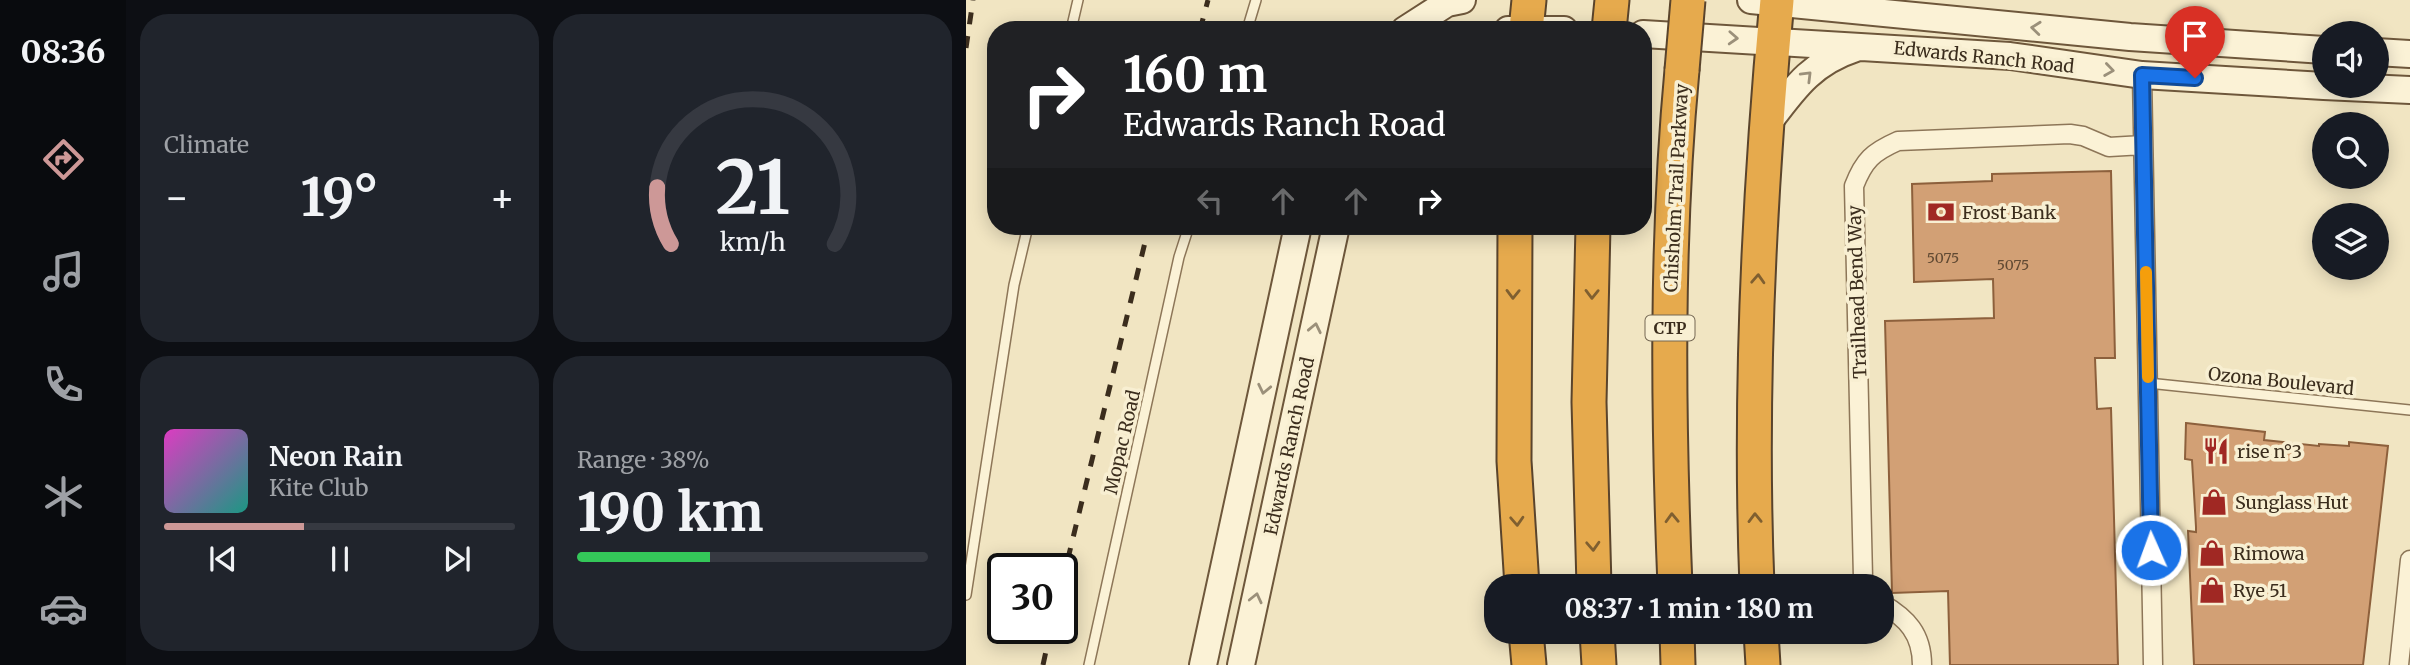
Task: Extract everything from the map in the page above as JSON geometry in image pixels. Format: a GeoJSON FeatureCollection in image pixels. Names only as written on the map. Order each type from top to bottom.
{"type":"FeatureCollection","features":[{"type":"Feature","properties":{"kind":"highway"},"geometry":{"type":"LineString","coordinates":[[1610,21],[1612,0]]}},
{"type":"Feature","properties":{"kind":"highway","name":"Chisholm Trail Parkway"},"geometry":{"type":"LineString","coordinates":[[1675,574],[1670,448],[1671,270],[1674,157],[1688,0]]}},
{"type":"Feature","properties":{"kind":"highway"},"geometry":{"type":"LineString","coordinates":[[1757,574],[1755,348],[1765,127],[1773,40],[1768,1]]}},
{"type":"Feature","properties":{"kind":"highway"},"geometry":{"type":"LineString","coordinates":[[1515,235],[1514,461],[1521,574]]}},
{"type":"Feature","properties":{"kind":"highway"},"geometry":{"type":"LineString","coordinates":[[1593,235],[1589,402],[1594,574]]}},
{"type":"Feature","properties":{"kind":"highway"},"geometry":{"type":"LineString","coordinates":[[1527,644],[1529,665]]}},
{"type":"Feature","properties":{"kind":"highway"},"geometry":{"type":"LineString","coordinates":[[1598,644],[1599,665]]}},
{"type":"Feature","properties":{"kind":"highway"},"geometry":{"type":"LineString","coordinates":[[1677,644],[1678,665]]}},
{"type":"Feature","properties":{"kind":"highway"},"geometry":{"type":"LineString","coordinates":[[1761,644],[1763,665]]}},
{"type":"Feature","properties":{"kind":"street"},"geometry":{"type":"LineString","coordinates":[[1419,21],[1447,3],[1462,0]]}},
{"type":"Feature","properties":{"kind":"street","name":"Edwards Ranch Road"},"geometry":{"type":"LineString","coordinates":[[1768,1],[2130,37],[2312,49]]}},
{"type":"Feature","properties":{"kind":"street","name":"Edwards Ranch Road"},"geometry":{"type":"LineString","coordinates":[[1652,34],[2010,56],[2142,75],[2312,85]]}},
{"type":"Feature","properties":{"kind":"street"},"geometry":{"type":"LineString","coordinates":[[2010,56],[2067,46],[2115,48],[2124,46],[2130,37]]}},
{"type":"Feature","properties":{"kind":"street"},"geometry":{"type":"LineString","coordinates":[[2153,665],[2142,75],[2158,54],[2246,45]]}},
{"type":"Feature","properties":{"kind":"street"},"geometry":{"type":"LineString","coordinates":[[1765,127],[1812,70],[1835,56],[1864,46]]}},
{"type":"Feature","properties":{"kind":"street"},"geometry":{"type":"LineString","coordinates":[[2389,53],[2410,54]]}},
{"type":"Feature","properties":{"kind":"street","name":"Edwards Ranch Road"},"geometry":{"type":"LineString","coordinates":[[2389,89],[2410,90]]}},
{"type":"Feature","properties":{"kind":"street","name":"Trailhead Bend Way"},"geometry":{"type":"LineString","coordinates":[[1863,574],[1854,186],[1861,168],[1875,151],[1899,141],[2070,134],[2083,136],[2109,148],[2143,145]]}},
{"type":"Feature","properties":{"kind":"street","name":"Edwards Ranch Road"},"geometry":{"type":"LineString","coordinates":[[1203,665],[1296,235]]}},
{"type":"Feature","properties":{"kind":"street","name":"Edwards Ranch Road"},"geometry":{"type":"LineString","coordinates":[[1241,665],[1334,235]]}},
{"type":"Feature","properties":{"kind":"street"},"geometry":{"type":"LineString","coordinates":[[2399,665],[2410,560]]}},
{"type":"Feature","properties":{"kind":"street"},"geometry":{"type":"LineString","coordinates":[[1894,611],[1911,626],[1920,646],[1922,665]]}},
{"type":"Feature","properties":{"kind":"lane"},"geometry":{"type":"LineString","coordinates":[[1073,21],[1078,0]]}},
{"type":"Feature","properties":{"kind":"lane"},"geometry":{"type":"LineString","coordinates":[[1250,21],[1256,0]]}},
{"type":"Feature","properties":{"kind":"lane"},"geometry":{"type":"LineString","coordinates":[[966,595],[1006,335],[1026,235]]}},
{"type":"Feature","properties":{"kind":"lane","name":"Mopac Road"},"geometry":{"type":"LineString","coordinates":[[1089,665],[1186,235]]}},
{"type":"Feature","properties":{"kind":"lane","name":"Ozona Boulevard"},"geometry":{"type":"LineString","coordinates":[[2148,383],[2410,410]]}},
{"type":"Feature","properties":{"kind":"building"},"geometry":{"type":"Polygon","coordinates":[[[2111,171],[2115,358],[2095,358],[2097,409],[2111,408],[2118,665],[1950,665],[1948,591],[1894,593],[1885,321],[1994,318],[1993,279],[1914,282],[1912,184],[1992,181],[1992,174],[2111,171]]]}},
{"type":"Feature","properties":{"kind":"building"},"geometry":{"type":"Polygon","coordinates":[[[2186,423],[2265,432],[2264,440],[2319,446],[2349,446],[2349,442],[2388,446],[2363,665],[2194,665],[2188,531],[2196,532],[2196,527],[2192,460],[2185,459],[2186,423]]]}},
{"type":"Feature","properties":{"kind":"railway"},"geometry":{"type":"LineString","coordinates":[[966,48],[973,0]]}},
{"type":"Feature","properties":{"kind":"railway"},"geometry":{"type":"LineString","coordinates":[[1202,21],[1208,0]]}},
{"type":"Feature","properties":{"kind":"railway"},"geometry":{"type":"LineString","coordinates":[[1069,553],[1147,235]]}},
{"type":"Feature","properties":{"kind":"railway"},"geometry":{"type":"LineString","coordinates":[[1043,665],[1048,644]]}},
{"type":"Feature","properties":{"kind":"slow traffic"},"geometry":{"type":"LineString","coordinates":[[2146,272],[2148,377]]}},
{"type":"Feature","properties":{"kind":"place","name":"Frost Bank"},"geometry":{"type":"Point","coordinates":[1941,212]}},
{"type":"Feature","properties":{"kind":"place","name":"rise n°3"},"geometry":{"type":"Point","coordinates":[2216,451]}},
{"type":"Feature","properties":{"kind":"place","name":"Sunglass Hut"},"geometry":{"type":"Point","coordinates":[2214,502]}},
{"type":"Feature","properties":{"kind":"place","name":"Rimowa"},"geometry":{"type":"Point","coordinates":[2212,553]}},
{"type":"Feature","properties":{"kind":"place","name":"Rye 51"},"geometry":{"type":"Point","coordinates":[2212,590]}},
{"type":"Feature","properties":{"kind":"route"},"geometry":{"type":"LineString","coordinates":[[2151,550],[2142,75],[2195,78]]}}]}
